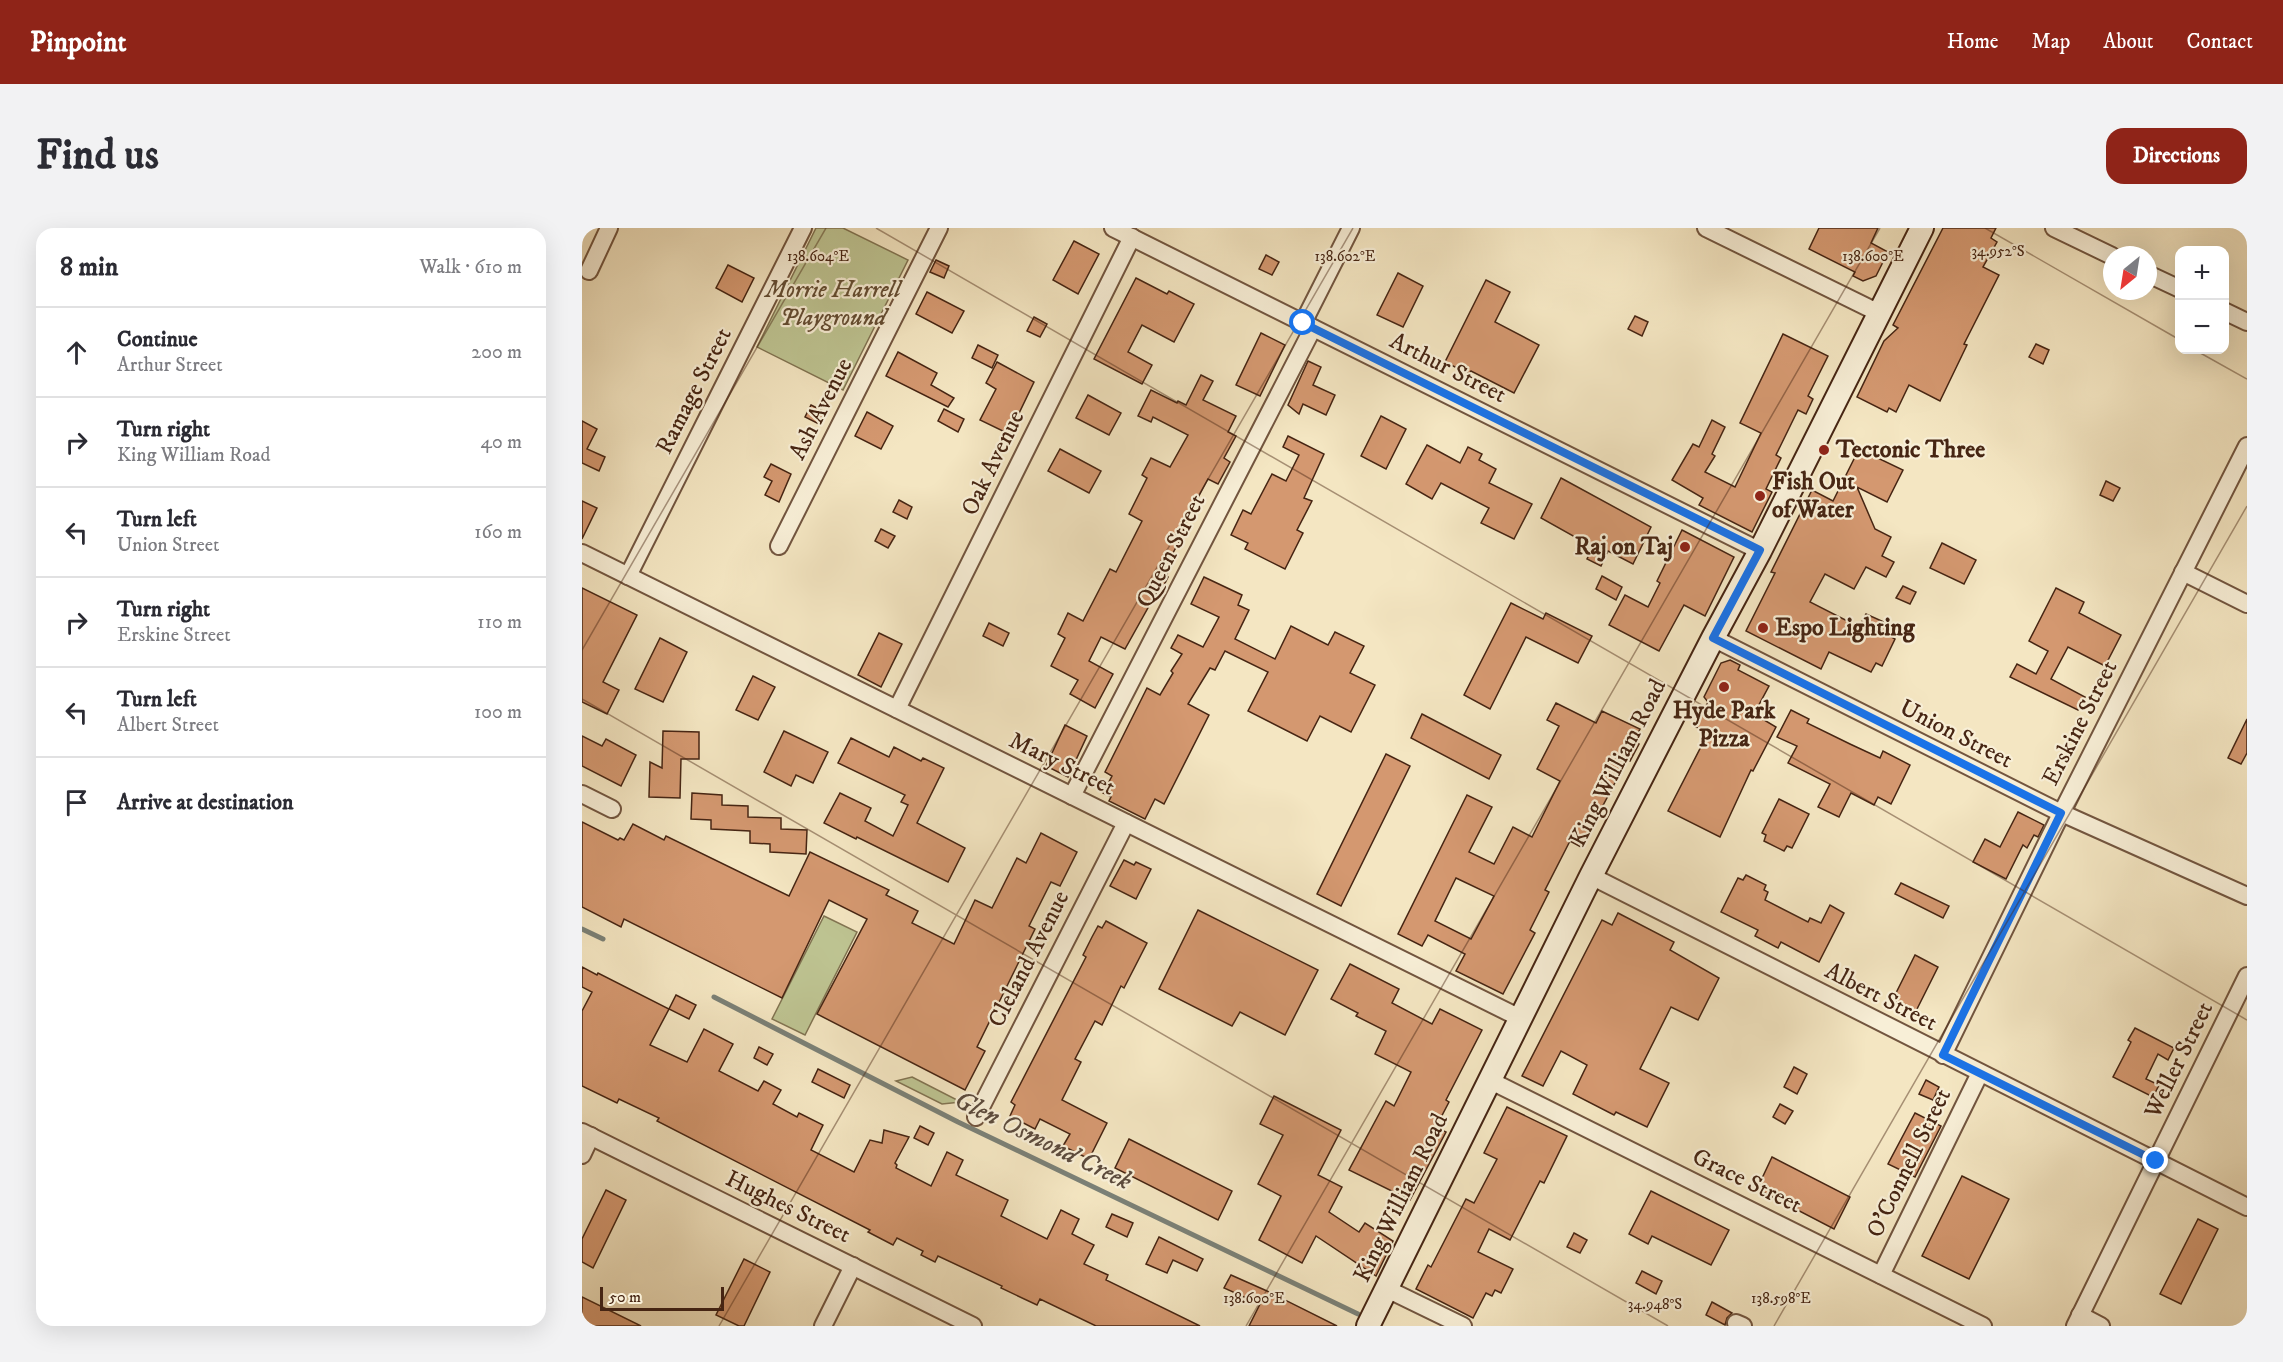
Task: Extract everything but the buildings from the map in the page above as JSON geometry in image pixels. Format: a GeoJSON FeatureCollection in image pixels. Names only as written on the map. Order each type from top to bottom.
{"type":"FeatureCollection","features":[{"type":"Feature","properties":{"kind":"main road","name":"King William Road"},"geometry":{"type":"LineString","coordinates":[[1368,1326],[1591,876],[1760,550],[1922,228]]}},
{"type":"Feature","properties":{"kind":"street"},"geometry":{"type":"LineString","coordinates":[[589,270],[609,228]]}},
{"type":"Feature","properties":{"kind":"street","name":"Ramage Street"},"geometry":{"type":"LineString","coordinates":[[628,576],[803,228]]}},
{"type":"Feature","properties":{"kind":"street","name":"Ash Avenue"},"geometry":{"type":"LineString","coordinates":[[779,546],[939,228]]}},
{"type":"Feature","properties":{"kind":"street","name":"Arthur Street"},"geometry":{"type":"LineString","coordinates":[[1113,228],[1760,550]]}},
{"type":"Feature","properties":{"kind":"street","name":"Queen Street"},"geometry":{"type":"LineString","coordinates":[[1072,796],[1308,325],[1351,228]]}},
{"type":"Feature","properties":{"kind":"street"},"geometry":{"type":"LineString","coordinates":[[1706,228],[1879,313]]}},
{"type":"Feature","properties":{"kind":"street"},"geometry":{"type":"LineString","coordinates":[[2054,228],[2103,252]]}},
{"type":"Feature","properties":{"kind":"street","name":"Oak Avenue"},"geometry":{"type":"LineString","coordinates":[[897,709],[1132,237]]}},
{"type":"Feature","properties":{"kind":"street"},"geometry":{"type":"LineString","coordinates":[[2157,278],[2175,287]]}},
{"type":"Feature","properties":{"kind":"street"},"geometry":{"type":"LineString","coordinates":[[2229,313],[2247,322]]}},
{"type":"Feature","properties":{"kind":"street","name":"Erskine Street"},"geometry":{"type":"LineString","coordinates":[[1943,1055],[2061,813],[2247,446]]}},
{"type":"Feature","properties":{"kind":"street","name":"Mary Street"},"geometry":{"type":"LineString","coordinates":[[582,553],[1520,1018]]}},
{"type":"Feature","properties":{"kind":"street"},"geometry":{"type":"LineString","coordinates":[[2183,572],[2247,604]]}},
{"type":"Feature","properties":{"kind":"street","name":"Union Street"},"geometry":{"type":"LineString","coordinates":[[1713,638],[2061,813],[2247,896]]}},
{"type":"Feature","properties":{"kind":"street"},"geometry":{"type":"LineString","coordinates":[[582,794],[612,809]]}},
{"type":"Feature","properties":{"kind":"street","name":"Cleland Avenue"},"geometry":{"type":"LineString","coordinates":[[976,1117],[1126,823]]}},
{"type":"Feature","properties":{"kind":"street","name":"Albert Street"},"geometry":{"type":"LineString","coordinates":[[1591,876],[2247,1207]]}},
{"type":"Feature","properties":{"kind":"street","name":"Weller Street"},"geometry":{"type":"LineString","coordinates":[[2077,1321],[2247,976]]}},
{"type":"Feature","properties":{"kind":"street","name":"O'Connell Street"},"geometry":{"type":"LineString","coordinates":[[1881,1275],[1980,1073]]}},
{"type":"Feature","properties":{"kind":"street","name":"Grace Street"},"geometry":{"type":"LineString","coordinates":[[1489,1080],[1983,1326]]}},
{"type":"Feature","properties":{"kind":"street"},"geometry":{"type":"LineString","coordinates":[[582,1155],[587,1134]]}},
{"type":"Feature","properties":{"kind":"street","name":"Hughes Street"},"geometry":{"type":"LineString","coordinates":[[587,1134],[973,1326]]}},
{"type":"Feature","properties":{"kind":"street"},"geometry":{"type":"LineString","coordinates":[[823,1326],[853,1266]]}},
{"type":"Feature","properties":{"kind":"street"},"geometry":{"type":"LineString","coordinates":[[1387,1289],[1463,1326]]}},
{"type":"Feature","properties":{"kind":"street"},"geometry":{"type":"LineString","coordinates":[[2077,1321],[2101,1326]]}},
{"type":"Feature","properties":{"kind":"green space","name":"Morrie Harrell Playground"},"geometry":{"type":"Polygon","coordinates":[[[816,228],[843,228],[908,260],[843,390],[757,347],[816,228]]]}},
{"type":"Feature","properties":{"kind":"green space"},"geometry":{"type":"Polygon","coordinates":[[[824,916],[857,932],[805,1035],[772,1019],[824,916]]]}},
{"type":"Feature","properties":{"kind":"green space"},"geometry":{"type":"Polygon","coordinates":[[[912,1077],[961,1102],[942,1104],[896,1081],[912,1077]]]}},
{"type":"Feature","properties":{"kind":"waterway","name":"Glen Osmond Creek"},"geometry":{"type":"LineString","coordinates":[[582,929],[603,939]]}},
{"type":"Feature","properties":{"kind":"waterway","name":"Glen Osmond Creek"},"geometry":{"type":"LineString","coordinates":[[714,997],[958,1122],[1358,1314]]}},
{"type":"Feature","properties":{"kind":"place","name":"Tectonic Three"},"geometry":{"type":"Point","coordinates":[1824,450]}},
{"type":"Feature","properties":{"kind":"place","name":"Fish Out of Water"},"geometry":{"type":"Point","coordinates":[1760,496]}},
{"type":"Feature","properties":{"kind":"place","name":"Raj on Taj"},"geometry":{"type":"Point","coordinates":[1685,547]}},
{"type":"Feature","properties":{"kind":"place","name":"Espo Lighting"},"geometry":{"type":"Point","coordinates":[1763,628]}},
{"type":"Feature","properties":{"kind":"place","name":"Hyde Park Pizza"},"geometry":{"type":"Point","coordinates":[1724,687]}},
{"type":"Feature","properties":{"kind":"route"},"geometry":{"type":"LineString","coordinates":[[1303,323],[1760,550],[1713,638],[2061,813],[1943,1055],[2156,1161]]}}]}
